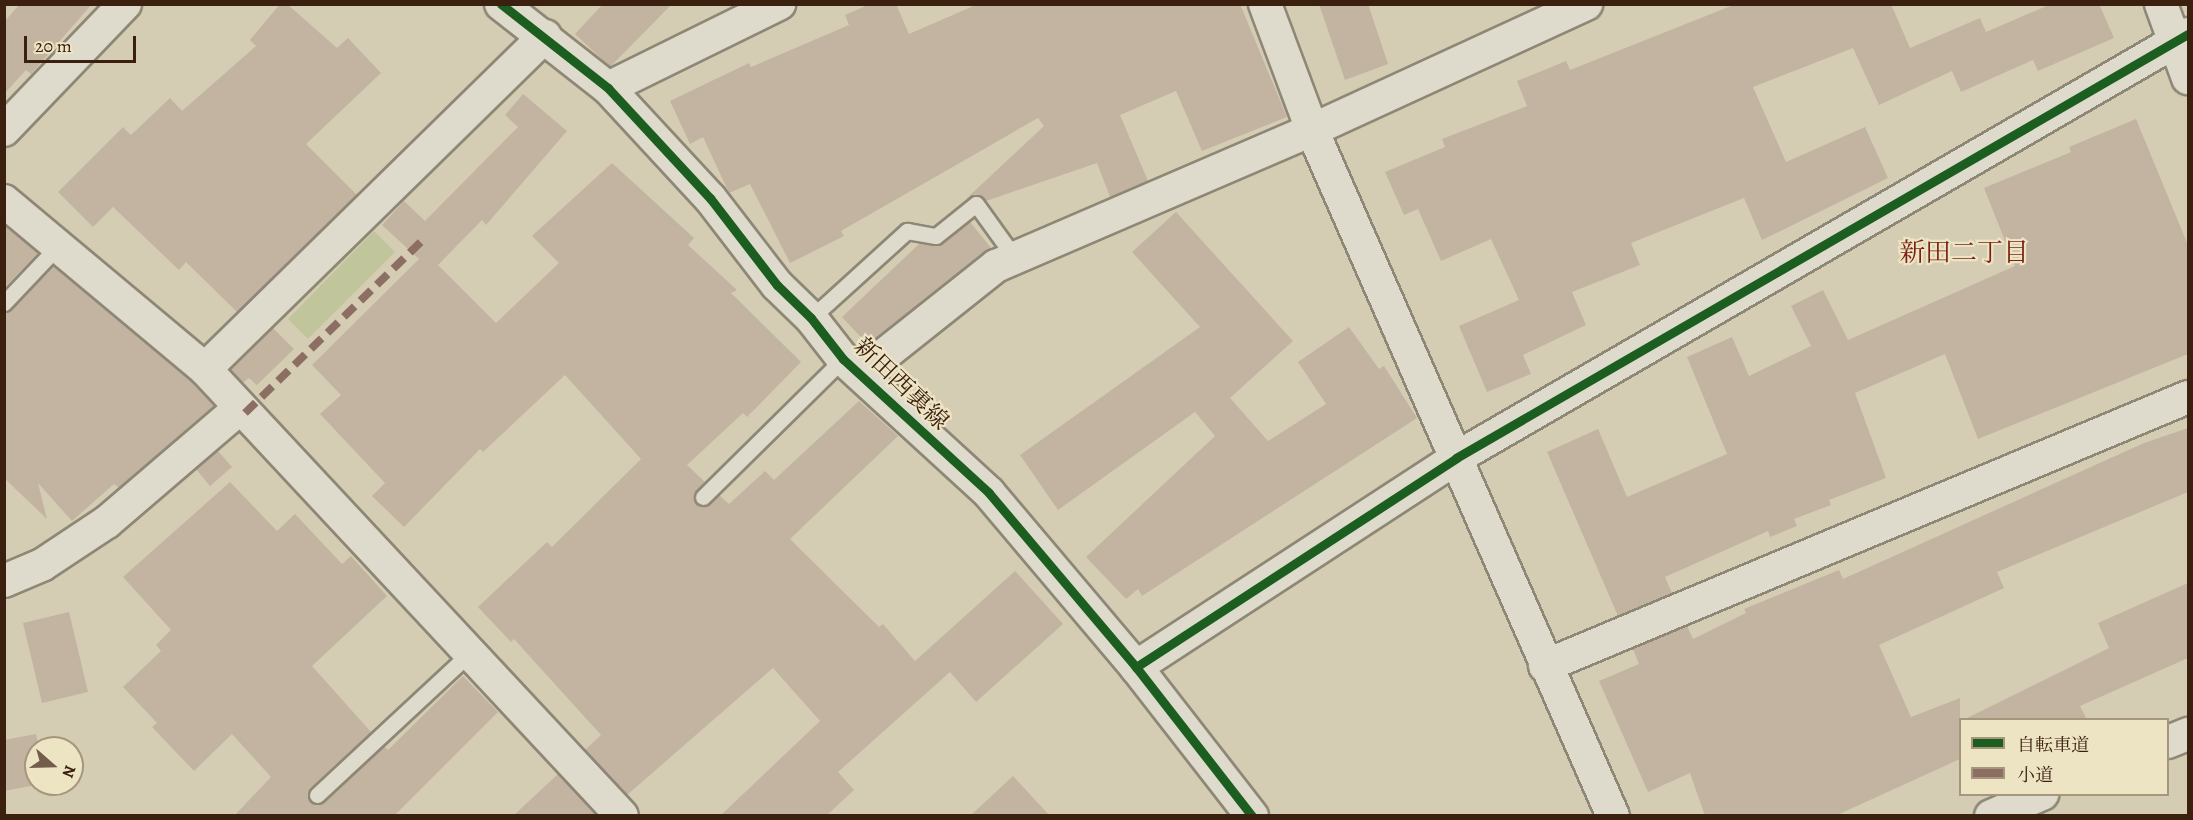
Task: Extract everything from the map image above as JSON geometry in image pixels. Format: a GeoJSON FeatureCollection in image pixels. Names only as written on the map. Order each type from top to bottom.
{"type":"FeatureCollection","features":[{"type":"Feature","properties":{"kind":"street"},"geometry":{"type":"LineString","coordinates":[[4,130],[125,4]]}},
{"type":"Feature","properties":{"kind":"street","name":"新田西裏線"},"geometry":{"type":"LineString","coordinates":[[501,4],[545,36],[608,88],[710,198],[777,285],[811,318],[851,366],[989,493],[1136,668],[1252,816]]}},
{"type":"Feature","properties":{"kind":"street"},"geometry":{"type":"LineString","coordinates":[[608,88],[779,4]]}},
{"type":"Feature","properties":{"kind":"street"},"geometry":{"type":"LineString","coordinates":[[1264,4],[1312,130],[1545,666],[1613,816]]}},
{"type":"Feature","properties":{"kind":"street"},"geometry":{"type":"LineString","coordinates":[[851,366],[996,266],[1312,130],[1586,4]]}},
{"type":"Feature","properties":{"kind":"street"},"geometry":{"type":"LineString","coordinates":[[2161,4],[2181,37],[2188,78]]}},
{"type":"Feature","properties":{"kind":"street"},"geometry":{"type":"LineString","coordinates":[[205,369],[545,36]]}},
{"type":"Feature","properties":{"kind":"street"},"geometry":{"type":"LineString","coordinates":[[1136,668],[1456,458],[2181,37]]}},
{"type":"Feature","properties":{"kind":"street"},"geometry":{"type":"LineString","coordinates":[[4,201],[205,369],[240,408],[289,456],[622,816]]}},
{"type":"Feature","properties":{"kind":"street"},"geometry":{"type":"LineString","coordinates":[[1545,666],[2188,397]]}},
{"type":"Feature","properties":{"kind":"street"},"geometry":{"type":"LineString","coordinates":[[4,581],[42,565],[107,522],[240,408]]}},
{"type":"Feature","properties":{"kind":"street"},"geometry":{"type":"LineString","coordinates":[[2169,742],[2188,734]]}},
{"type":"Feature","properties":{"kind":"street"},"geometry":{"type":"LineString","coordinates":[[1991,816],[2040,796]]}},
{"type":"Feature","properties":{"kind":"lane"},"geometry":{"type":"LineString","coordinates":[[811,318],[907,231],[936,236],[976,204],[1015,258]]}},
{"type":"Feature","properties":{"kind":"lane"},"geometry":{"type":"LineString","coordinates":[[4,303],[58,246]]}},
{"type":"Feature","properties":{"kind":"lane"},"geometry":{"type":"LineString","coordinates":[[703,497],[851,366]]}},
{"type":"Feature","properties":{"kind":"lane"},"geometry":{"type":"LineString","coordinates":[[317,795],[471,652]]}},
{"type":"Feature","properties":{"kind":"green space"},"geometry":{"type":"Polygon","coordinates":[[[374,231],[395,252],[308,339],[288,319],[374,231]]]}},
{"type":"Feature","properties":{"kind":"building"},"geometry":{"type":"Polygon","coordinates":[[[20,4],[92,4],[31,74],[26,70],[4,94],[4,22],[20,4]]]}},
{"type":"Feature","properties":{"kind":"building"},"geometry":{"type":"Polygon","coordinates":[[[280,4],[287,4],[337,48],[348,38],[381,73],[306,144],[357,195],[237,312],[186,262],[179,270],[113,207],[93,227],[58,192],[123,127],[131,135],[170,98],[182,111],[256,46],[250,40],[280,4]]]}},
{"type":"Feature","properties":{"kind":"building"},"geometry":{"type":"Polygon","coordinates":[[[603,4],[672,4],[610,67],[575,34],[603,4]]]}},
{"type":"Feature","properties":{"kind":"building"},"geometry":{"type":"Polygon","coordinates":[[[870,4],[896,4],[909,34],[978,4],[1240,4],[1287,117],[1202,151],[1176,91],[1120,115],[1148,181],[1110,197],[1097,163],[986,201],[975,194],[966,199],[1044,126],[1038,118],[841,231],[844,236],[790,263],[750,184],[729,193],[703,137],[690,144],[670,101],[749,63],[751,67],[849,25],[845,15],[870,4]]]}},
{"type":"Feature","properties":{"kind":"building"},"geometry":{"type":"Polygon","coordinates":[[[1319,4],[1368,4],[1388,64],[1345,80],[1319,4]]]}},
{"type":"Feature","properties":{"kind":"building"},"geometry":{"type":"Polygon","coordinates":[[[1736,4],[1891,4],[1910,48],[1980,18],[1986,32],[2051,4],[2099,4],[2114,38],[2038,71],[2033,60],[1961,92],[1952,71],[1879,105],[1853,48],[1753,87],[1786,162],[1865,127],[1888,178],[1762,240],[1744,198],[1631,243],[1640,265],[1572,292],[1586,325],[1523,355],[1531,374],[1487,392],[1459,326],[1519,300],[1491,239],[1441,261],[1418,209],[1404,215],[1385,172],[1445,147],[1442,139],[1527,106],[1517,81],[1566,61],[1570,70],[1736,4]]]}},
{"type":"Feature","properties":{"kind":"building"},"geometry":{"type":"Polygon","coordinates":[[[523,94],[567,131],[486,225],[482,220],[438,265],[496,323],[559,263],[532,236],[612,163],[694,238],[688,245],[737,290],[731,293],[801,362],[747,417],[743,413],[687,465],[705,482],[694,494],[696,503],[706,506],[719,495],[729,504],[765,471],[774,480],[859,401],[898,436],[790,539],[879,627],[883,624],[915,661],[1015,571],[1063,624],[976,702],[950,672],[838,772],[854,790],[826,816],[720,816],[820,721],[773,668],[627,795],[585,750],[601,735],[514,639],[511,642],[478,607],[547,542],[552,547],[641,459],[565,375],[483,452],[480,449],[404,527],[372,496],[385,483],[320,414],[341,395],[312,365],[419,259],[382,225],[404,201],[425,221],[518,127],[505,115],[523,94]]]}},
{"type":"Feature","properties":{"kind":"building"},"geometry":{"type":"Polygon","coordinates":[[[2136,119],[2188,245],[2188,354],[1978,439],[1945,354],[1855,393],[1886,478],[1829,500],[1831,505],[1794,519],[1797,526],[1770,537],[1768,531],[1665,577],[1672,593],[1618,616],[1547,452],[1598,429],[1627,497],[1727,454],[1687,357],[1732,337],[1749,376],[1811,346],[1791,306],[1823,290],[1848,340],[2015,266],[1984,188],[2071,152],[2069,147],[2136,119]]]}},
{"type":"Feature","properties":{"kind":"building"},"geometry":{"type":"Polygon","coordinates":[[[1176,212],[1293,341],[1230,398],[1268,441],[1326,404],[1298,362],[1349,327],[1379,369],[1384,366],[1417,418],[1142,596],[1138,589],[1126,599],[1086,557],[1215,436],[1195,412],[1058,510],[1020,455],[1200,327],[1132,252],[1176,212]]]}},
{"type":"Feature","properties":{"kind":"building"},"geometry":{"type":"Polygon","coordinates":[[[970,222],[991,248],[868,345],[842,317],[920,243],[939,245],[970,222]]]}},
{"type":"Feature","properties":{"kind":"building"},"geometry":{"type":"Polygon","coordinates":[[[4,225],[38,253],[4,288],[4,225]]]}},
{"type":"Feature","properties":{"kind":"building"},"geometry":{"type":"Polygon","coordinates":[[[53,265],[193,382],[215,406],[119,488],[114,484],[72,521],[38,483],[47,519],[4,478],[4,312],[53,265]]]}},
{"type":"Feature","properties":{"kind":"building"},"geometry":{"type":"Polygon","coordinates":[[[273,328],[294,349],[257,385],[249,378],[243,383],[230,370],[273,328]]]}},
{"type":"Feature","properties":{"kind":"building"},"geometry":{"type":"Polygon","coordinates":[[[2188,428],[2188,492],[1997,572],[2004,588],[1879,645],[1911,717],[1960,698],[1959,759],[1835,816],[1705,816],[1690,773],[1648,792],[1599,681],[1639,664],[1633,649],[1687,626],[1693,639],[1746,613],[1744,609],[1839,570],[1843,579],[2144,443],[2188,428]]]}},
{"type":"Feature","properties":{"kind":"building"},"geometry":{"type":"Polygon","coordinates":[[[218,451],[232,467],[210,486],[196,469],[218,451]]]}},
{"type":"Feature","properties":{"kind":"building"},"geometry":{"type":"Polygon","coordinates":[[[230,482],[277,531],[295,514],[342,564],[351,556],[387,596],[312,666],[371,732],[310,788],[310,802],[323,802],[384,746],[388,750],[463,676],[498,712],[394,816],[234,816],[271,777],[232,734],[194,771],[152,727],[157,723],[123,687],[161,651],[156,645],[171,630],[123,577],[230,482]]]}},
{"type":"Feature","properties":{"kind":"building"},"geometry":{"type":"Polygon","coordinates":[[[2188,583],[2188,658],[2080,706],[2086,718],[1967,718],[2109,648],[2098,623],[2188,583]]]}},
{"type":"Feature","properties":{"kind":"building"},"geometry":{"type":"Polygon","coordinates":[[[69,612],[88,692],[42,703],[23,623],[69,612]]]}},
{"type":"Feature","properties":{"kind":"building"},"geometry":{"type":"Polygon","coordinates":[[[24,736],[24,787],[4,791],[4,740],[24,736]]]}},
{"type":"Feature","properties":{"kind":"building"},"geometry":{"type":"Polygon","coordinates":[[[558,774],[597,816],[513,816],[558,774]]]}},
{"type":"Feature","properties":{"kind":"building"},"geometry":{"type":"Polygon","coordinates":[[[1013,776],[1050,816],[970,816],[1013,776]]]}},
{"type":"Feature","properties":{"kind":"marked path"},"geometry":{"type":"LineString","coordinates":[[245,413],[424,239]]}},
{"type":"Feature","properties":{"kind":"cycle path"},"geometry":{"type":"LineString","coordinates":[[501,4],[608,88],[710,198],[777,285],[811,318],[843,359],[989,493],[1136,667],[1252,816]]}},
{"type":"Feature","properties":{"kind":"cycle path"},"geometry":{"type":"LineString","coordinates":[[1136,667],[1456,458],[2188,34]]}},
{"type":"Feature","properties":{"kind":"district","name":"新田二丁目"},"geometry":{"type":"Point","coordinates":[1964,253]}}]}
